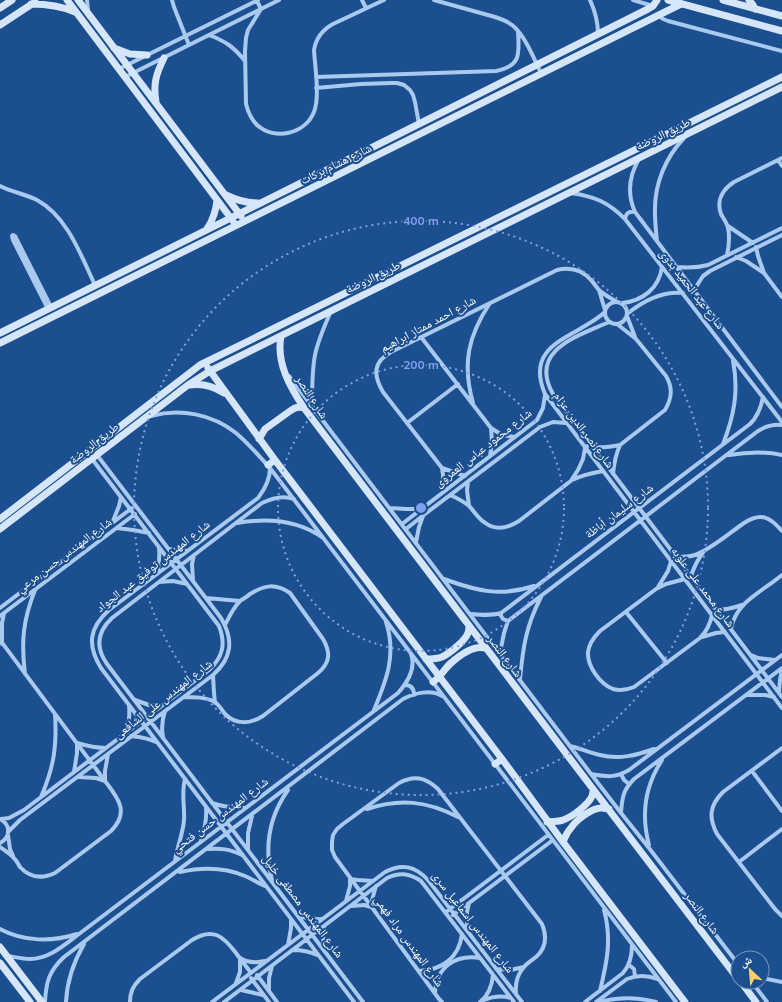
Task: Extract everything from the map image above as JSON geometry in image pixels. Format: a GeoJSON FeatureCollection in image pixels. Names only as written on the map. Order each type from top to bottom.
{"type":"FeatureCollection","features":[{"type":"Feature","properties":{"kind":"street"},"geometry":{"type":"LineString","coordinates":[[0,8],[12,0]]}},
{"type":"Feature","properties":{"kind":"street"},"geometry":{"type":"LineString","coordinates":[[0,25],[37,0]]}},
{"type":"Feature","properties":{"kind":"street"},"geometry":{"type":"LineString","coordinates":[[67,0],[236,225]]}},
{"type":"Feature","properties":{"kind":"street"},"geometry":{"type":"LineString","coordinates":[[78,0],[244,221]]}},
{"type":"Feature","properties":{"kind":"street"},"geometry":{"type":"LineString","coordinates":[[87,0],[87,8],[90,16]]}},
{"type":"Feature","properties":{"kind":"street"},"geometry":{"type":"LineString","coordinates":[[172,0],[189,45]]}},
{"type":"Feature","properties":{"kind":"street"},"geometry":{"type":"LineString","coordinates":[[119,69],[258,0],[261,9]]}},
{"type":"Feature","properties":{"kind":"street"},"geometry":{"type":"LineString","coordinates":[[125,77],[279,0]]}},
{"type":"Feature","properties":{"kind":"street"},"geometry":{"type":"LineString","coordinates":[[362,0],[366,8]]}},
{"type":"Feature","properties":{"kind":"street"},"geometry":{"type":"LineString","coordinates":[[261,9],[248,30],[246,38],[246,104],[248,112],[257,125],[264,130],[280,134],[292,132],[303,126],[309,121],[313,114],[317,98],[314,50],[320,34],[326,28],[384,0]]}},
{"type":"Feature","properties":{"kind":"street"},"geometry":{"type":"LineString","coordinates":[[434,0],[504,20],[512,25],[522,37],[541,74]]}},
{"type":"Feature","properties":{"kind":"street"},"geometry":{"type":"LineString","coordinates":[[590,0],[595,12],[598,34]]}},
{"type":"Feature","properties":{"kind":"street"},"geometry":{"type":"LineString","coordinates":[[633,0],[655,3],[658,15],[668,21],[782,51]]}},
{"type":"Feature","properties":{"kind":"street"},"geometry":{"type":"LineString","coordinates":[[668,0],[782,31]]}},
{"type":"Feature","properties":{"kind":"street"},"geometry":{"type":"LineString","coordinates":[[723,0],[782,16]]}},
{"type":"Feature","properties":{"kind":"street"},"geometry":{"type":"LineString","coordinates":[[749,0],[755,9]]}},
{"type":"Feature","properties":{"kind":"street","name":"شارع هشام بركات"},"geometry":{"type":"LineString","coordinates":[[1,332],[537,65],[655,3]]}},
{"type":"Feature","properties":{"kind":"street"},"geometry":{"type":"LineString","coordinates":[[31,4],[59,6],[77,13]]}},
{"type":"Feature","properties":{"kind":"street","name":"شارع هشام بركات"},"geometry":{"type":"LineString","coordinates":[[0,343],[681,4]]}},
{"type":"Feature","properties":{"kind":"street"},"geometry":{"type":"LineString","coordinates":[[316,78],[496,71],[505,69],[512,64],[517,57],[519,48],[518,31]]}},
{"type":"Feature","properties":{"kind":"street"},"geometry":{"type":"LineString","coordinates":[[209,35],[230,45],[245,62]]}},
{"type":"Feature","properties":{"kind":"street"},"geometry":{"type":"LineString","coordinates":[[114,48],[130,54],[147,55]]}},
{"type":"Feature","properties":{"kind":"street"},"geometry":{"type":"LineString","coordinates":[[157,105],[154,86],[164,58]]}},
{"type":"Feature","properties":{"kind":"street"},"geometry":{"type":"LineString","coordinates":[[364,76],[364,85]]}},
{"type":"Feature","properties":{"kind":"street","name":"طريق الروضة"},"geometry":{"type":"LineString","coordinates":[[0,519],[205,362],[782,77]]}},
{"type":"Feature","properties":{"kind":"street"},"geometry":{"type":"LineString","coordinates":[[316,88],[390,83],[404,85],[410,90],[416,102],[419,124]]}},
{"type":"Feature","properties":{"kind":"street","name":"طريق الروضة"},"geometry":{"type":"LineString","coordinates":[[0,529],[188,385],[210,371],[782,87]]}},
{"type":"Feature","properties":{"kind":"street"},"geometry":{"type":"LineString","coordinates":[[756,90],[760,98]]}},
{"type":"Feature","properties":{"kind":"street"},"geometry":{"type":"LineString","coordinates":[[742,97],[745,105]]}},
{"type":"Feature","properties":{"kind":"street"},"geometry":{"type":"LineString","coordinates":[[657,241],[655,198],[658,183],[670,156],[688,134]]}},
{"type":"Feature","properties":{"kind":"street"},"geometry":{"type":"LineString","coordinates":[[389,139],[393,148]]}},
{"type":"Feature","properties":{"kind":"street","name":"شارع عبد الحميد بدوى"},"geometry":{"type":"LineString","coordinates":[[640,158],[634,167],[630,185],[631,204],[635,212],[782,406]]}},
{"type":"Feature","properties":{"kind":"street"},"geometry":{"type":"LineString","coordinates":[[727,255],[729,246],[728,226],[719,208],[719,202],[724,190],[734,182],[780,159],[782,166]]}},
{"type":"Feature","properties":{"kind":"street"},"geometry":{"type":"LineString","coordinates":[[0,186],[38,201],[51,210],[61,220],[69,232],[96,285]]}},
{"type":"Feature","properties":{"kind":"street","name":"شارع عبد الحميد بدوى"},"geometry":{"type":"LineString","coordinates":[[568,193],[598,199],[608,204],[625,219],[763,397],[782,424]]}},
{"type":"Feature","properties":{"kind":"street"},"geometry":{"type":"LineString","coordinates":[[225,195],[238,201],[260,203]]}},
{"type":"Feature","properties":{"kind":"street"},"geometry":{"type":"LineString","coordinates":[[206,230],[213,219],[217,206],[217,200]]}},
{"type":"Feature","properties":{"kind":"street"},"geometry":{"type":"LineString","coordinates":[[625,219],[628,213],[635,212]]}},
{"type":"Feature","properties":{"kind":"street"},"geometry":{"type":"LineString","coordinates":[[728,226],[753,242]]}},
{"type":"Feature","properties":{"kind":"street"},"geometry":{"type":"LineString","coordinates":[[677,267],[698,268],[708,265],[782,228]]}},
{"type":"Feature","properties":{"kind":"street"},"geometry":{"type":"LineString","coordinates":[[694,290],[704,276],[710,271],[782,235]]}},
{"type":"Feature","properties":{"kind":"street"},"geometry":{"type":"LineString","coordinates":[[12,236],[15,236],[50,308],[13,240],[12,236]]}},
{"type":"Feature","properties":{"kind":"street"},"geometry":{"type":"LineString","coordinates":[[454,239],[455,244],[458,247]]}},
{"type":"Feature","properties":{"kind":"street"},"geometry":{"type":"LineString","coordinates":[[437,248],[440,251],[441,256]]}},
{"type":"Feature","properties":{"kind":"street"},"geometry":{"type":"LineString","coordinates":[[756,248],[764,273],[782,297]]}},
{"type":"Feature","properties":{"kind":"street"},"geometry":{"type":"LineString","coordinates":[[736,257],[746,261],[764,273]]}},
{"type":"Feature","properties":{"kind":"street"},"geometry":{"type":"LineString","coordinates":[[572,480],[583,459],[585,448],[591,445],[602,448],[620,445],[665,410],[669,404],[671,390],[670,383],[666,376],[636,339],[617,324],[609,322],[606,318],[605,312],[608,305],[611,303],[631,302],[648,294],[658,282],[662,267]]}},
{"type":"Feature","properties":{"kind":"street","name":"شارع احمد ممتاز ابراهيم"},"geometry":{"type":"LineString","coordinates":[[442,468],[378,384],[376,371],[381,359],[421,337],[557,270],[571,269],[585,274],[599,290],[619,302]]}},
{"type":"Feature","properties":{"kind":"street"},"geometry":{"type":"LineString","coordinates":[[113,277],[117,285]]}},
{"type":"Feature","properties":{"kind":"street","name":"شارع احمد ممتاز ابراهيم"},"geometry":{"type":"LineString","coordinates":[[599,290],[605,312]]}},
{"type":"Feature","properties":{"kind":"street"},"geometry":{"type":"LineString","coordinates":[[617,324],[622,322],[636,306],[660,295],[683,293]]}},
{"type":"Feature","properties":{"kind":"street"},"geometry":{"type":"LineString","coordinates":[[619,302],[626,307],[627,315],[636,339]]}},
{"type":"Feature","properties":{"kind":"street"},"geometry":{"type":"LineString","coordinates":[[473,405],[469,390],[467,359],[475,330],[490,303]]}},
{"type":"Feature","properties":{"kind":"street"},"geometry":{"type":"LineString","coordinates":[[312,405],[315,354],[331,310]]}},
{"type":"Feature","properties":{"kind":"street","name":"شارع نصر الدين عزام"},"geometry":{"type":"LineString","coordinates":[[605,312],[590,324],[559,340],[546,352],[541,364],[541,386],[566,423],[634,512]]}},
{"type":"Feature","properties":{"kind":"street","name":"شارع نصر الدين عزام"},"geometry":{"type":"LineString","coordinates":[[609,322],[584,333],[557,348],[548,362],[546,379],[553,394],[639,509]]}},
{"type":"Feature","properties":{"kind":"street"},"geometry":{"type":"LineString","coordinates":[[1,332],[7,340]]}},
{"type":"Feature","properties":{"kind":"street","name":"شارع النصر"},"geometry":{"type":"LineString","coordinates":[[281,336],[280,348],[283,369],[291,388],[304,408],[485,648],[730,968]]}},
{"type":"Feature","properties":{"kind":"street"},"geometry":{"type":"LineString","coordinates":[[421,337],[491,428],[502,434],[515,437]]}},
{"type":"Feature","properties":{"kind":"street"},"geometry":{"type":"LineString","coordinates":[[250,340],[254,349]]}},
{"type":"Feature","properties":{"kind":"street"},"geometry":{"type":"LineString","coordinates":[[723,446],[734,411],[736,375],[733,359]]}},
{"type":"Feature","properties":{"kind":"street"},"geometry":{"type":"LineString","coordinates":[[205,362],[259,439],[502,759],[562,842],[603,907],[676,1002]]}},
{"type":"Feature","properties":{"kind":"street"},"geometry":{"type":"LineString","coordinates":[[741,370],[749,363]]}},
{"type":"Feature","properties":{"kind":"street"},"geometry":{"type":"LineString","coordinates":[[283,369],[449,585],[591,774],[650,848],[730,953]]}},
{"type":"Feature","properties":{"kind":"street"},"geometry":{"type":"LineString","coordinates":[[407,424],[458,384]]}},
{"type":"Feature","properties":{"kind":"street"},"geometry":{"type":"LineString","coordinates":[[188,385],[207,385],[225,394],[232,401]]}},
{"type":"Feature","properties":{"kind":"street","name":"شارع محمود عباس العمروى"},"geometry":{"type":"LineString","coordinates":[[402,524],[537,420],[543,408],[545,394]]}},
{"type":"Feature","properties":{"kind":"street","name":"شارع سليمان أباظة"},"geometry":{"type":"LineString","coordinates":[[470,614],[486,616],[502,613],[750,424],[756,419],[760,412],[763,397]]}},
{"type":"Feature","properties":{"kind":"street"},"geometry":{"type":"LineString","coordinates":[[259,439],[265,429],[290,411],[295,408],[304,408]]}},
{"type":"Feature","properties":{"kind":"street"},"geometry":{"type":"LineString","coordinates":[[146,417],[161,413],[177,412],[215,420],[242,438],[269,467],[326,540],[548,835],[584,875],[685,1002]]}},
{"type":"Feature","properties":{"kind":"street"},"geometry":{"type":"LineString","coordinates":[[537,420],[540,423],[540,427]]}},
{"type":"Feature","properties":{"kind":"street","name":"شارع محمود عباس العمروى"},"geometry":{"type":"LineString","coordinates":[[406,529],[540,427],[553,422],[566,423]]}},
{"type":"Feature","properties":{"kind":"street","name":"شارع سليمان أباظة"},"geometry":{"type":"LineString","coordinates":[[508,621],[764,428],[770,425],[782,424]]}},
{"type":"Feature","properties":{"kind":"street"},"geometry":{"type":"LineString","coordinates":[[490,456],[492,442],[491,428]]}},
{"type":"Feature","properties":{"kind":"street"},"geometry":{"type":"LineString","coordinates":[[613,474],[616,454],[620,445]]}},
{"type":"Feature","properties":{"kind":"street"},"geometry":{"type":"LineString","coordinates":[[726,456],[757,452],[782,455]]}},
{"type":"Feature","properties":{"kind":"street","name":"شارع المهندس على الشافعى"},"geometry":{"type":"LineString","coordinates":[[1,819],[9,818],[17,814],[41,797],[209,670],[217,661],[222,650],[222,634],[219,626],[121,497],[94,457]]}},
{"type":"Feature","properties":{"kind":"street","name":"شارع المهندس على الشافعى"},"geometry":{"type":"LineString","coordinates":[[0,843],[5,840],[8,833],[20,820],[213,675],[224,663],[229,648],[228,632],[225,625],[206,598],[140,511],[94,457]]}},
{"type":"Feature","properties":{"kind":"street"},"geometry":{"type":"LineString","coordinates":[[269,467],[275,460]]}},
{"type":"Feature","properties":{"kind":"street"},"geometry":{"type":"LineString","coordinates":[[350,469],[356,464]]}},
{"type":"Feature","properties":{"kind":"street","name":"شارع المهندس توفيق عبد الجواد"},"geometry":{"type":"LineString","coordinates":[[220,826],[95,659],[92,648],[92,637],[95,626],[101,617],[258,498],[269,480],[269,467]]}},
{"type":"Feature","properties":{"kind":"street"},"geometry":{"type":"LineString","coordinates":[[442,468],[465,476]]}},
{"type":"Feature","properties":{"kind":"street"},"geometry":{"type":"LineString","coordinates":[[442,468],[443,492]]}},
{"type":"Feature","properties":{"kind":"street"},"geometry":{"type":"LineString","coordinates":[[450,495],[464,502],[484,523],[498,528],[506,528],[519,521],[572,480],[592,472],[603,471]]}},
{"type":"Feature","properties":{"kind":"street"},"geometry":{"type":"LineString","coordinates":[[468,482],[467,490],[469,507]]}},
{"type":"Feature","properties":{"kind":"street"},"geometry":{"type":"LineString","coordinates":[[30,495],[31,500],[36,502]]}},
{"type":"Feature","properties":{"kind":"street"},"geometry":{"type":"LineString","coordinates":[[112,523],[121,497]]}},
{"type":"Feature","properties":{"kind":"street","name":"شارع المهندس توفيق عبد الجواد"},"geometry":{"type":"LineString","coordinates":[[226,822],[103,658],[99,644],[100,636],[106,623],[112,618],[262,503],[282,497],[294,499]]}},
{"type":"Feature","properties":{"kind":"street","name":"شارع المهندس حسن مرعي"},"geometry":{"type":"LineString","coordinates":[[0,608],[135,505]]}},
{"type":"Feature","properties":{"kind":"street"},"geometry":{"type":"LineString","coordinates":[[13,508],[18,510],[19,515]]}},
{"type":"Feature","properties":{"kind":"street"},"geometry":{"type":"LineString","coordinates":[[390,508],[421,508]]}},
{"type":"Feature","properties":{"kind":"street","name":"شارع محمد على علوبه"},"geometry":{"type":"LineString","coordinates":[[639,509],[781,695]]}},
{"type":"Feature","properties":{"kind":"street","name":"شارع المهندس حسن مرعي"},"geometry":{"type":"LineString","coordinates":[[2,614],[140,511]]}},
{"type":"Feature","properties":{"kind":"street","name":"شارع محمد على علوبه"},"geometry":{"type":"LineString","coordinates":[[634,512],[782,708]]}},
{"type":"Feature","properties":{"kind":"street"},"geometry":{"type":"LineString","coordinates":[[416,542],[419,527],[424,514]]}},
{"type":"Feature","properties":{"kind":"street"},"geometry":{"type":"LineString","coordinates":[[676,557],[696,555],[705,551],[744,523],[756,517],[769,519],[782,531]]}},
{"type":"Feature","properties":{"kind":"street"},"geometry":{"type":"LineString","coordinates":[[237,523],[253,520],[284,522],[314,532],[326,540]]}},
{"type":"Feature","properties":{"kind":"street"},"geometry":{"type":"LineString","coordinates":[[116,528],[149,533]]}},
{"type":"Feature","properties":{"kind":"street"},"geometry":{"type":"LineString","coordinates":[[157,574],[160,556],[159,547]]}},
{"type":"Feature","properties":{"kind":"street"},"geometry":{"type":"LineString","coordinates":[[169,549],[188,551]]}},
{"type":"Feature","properties":{"kind":"street"},"geometry":{"type":"LineString","coordinates":[[691,576],[696,563],[705,551]]}},
{"type":"Feature","properties":{"kind":"street"},"geometry":{"type":"LineString","coordinates":[[192,580],[192,564],[194,555]]}},
{"type":"Feature","properties":{"kind":"street"},"geometry":{"type":"LineString","coordinates":[[656,589],[668,571],[671,561]]}},
{"type":"Feature","properties":{"kind":"street"},"geometry":{"type":"LineString","coordinates":[[731,628],[735,615],[744,604],[782,575]]}},
{"type":"Feature","properties":{"kind":"street"},"geometry":{"type":"LineString","coordinates":[[444,579],[475,590],[491,592],[507,592],[539,585]]}},
{"type":"Feature","properties":{"kind":"street"},"geometry":{"type":"LineString","coordinates":[[685,580],[675,581],[656,589],[594,637],[588,652],[589,660],[592,668],[602,682],[613,689],[627,690],[634,687],[700,638],[706,632],[712,615]]}},
{"type":"Feature","properties":{"kind":"street"},"geometry":{"type":"LineString","coordinates":[[158,582],[187,584]]}},
{"type":"Feature","properties":{"kind":"street"},"geometry":{"type":"LineString","coordinates":[[361,587],[368,582]]}},
{"type":"Feature","properties":{"kind":"street"},"geometry":{"type":"LineString","coordinates":[[442,590],[449,585]]}},
{"type":"Feature","properties":{"kind":"street"},"geometry":{"type":"LineString","coordinates":[[213,675],[216,702],[232,720],[248,723],[256,721],[263,716],[324,668],[328,661],[329,654],[327,646],[290,593],[277,586],[262,588],[240,601],[234,608],[225,625]]}},
{"type":"Feature","properties":{"kind":"street"},"geometry":{"type":"LineString","coordinates":[[25,674],[23,651],[25,622],[35,589]]}},
{"type":"Feature","properties":{"kind":"street"},"geometry":{"type":"LineString","coordinates":[[520,680],[526,635],[535,608],[542,595]]}},
{"type":"Feature","properties":{"kind":"street"},"geometry":{"type":"LineString","coordinates":[[206,598],[240,601]]}},
{"type":"Feature","properties":{"kind":"street"},"geometry":{"type":"LineString","coordinates":[[717,610],[735,608],[744,604]]}},
{"type":"Feature","properties":{"kind":"street"},"geometry":{"type":"LineString","coordinates":[[626,612],[667,663]]}},
{"type":"Feature","properties":{"kind":"street"},"geometry":{"type":"LineString","coordinates":[[500,653],[508,621],[503,619],[501,616],[502,613]]}},
{"type":"Feature","properties":{"kind":"street"},"geometry":{"type":"LineString","coordinates":[[1,819],[8,827],[10,849],[13,856],[25,872],[32,876],[40,877],[55,873],[111,831],[120,819],[121,812],[117,797],[1,642],[2,614]]}},
{"type":"Feature","properties":{"kind":"street"},"geometry":{"type":"LineString","coordinates":[[374,710],[385,683],[390,663],[389,633],[387,623],[382,615]]}},
{"type":"Feature","properties":{"kind":"street"},"geometry":{"type":"LineString","coordinates":[[426,659],[441,657],[447,654],[466,637],[469,632],[469,626]]}},
{"type":"Feature","properties":{"kind":"street"},"geometry":{"type":"LineString","coordinates":[[700,638],[725,632]]}},
{"type":"Feature","properties":{"kind":"street"},"geometry":{"type":"LineString","coordinates":[[433,682],[440,678],[451,663],[468,651],[480,646],[485,648]]}},
{"type":"Feature","properties":{"kind":"street","name":"شارع المهندس حسن فتحي"},"geometry":{"type":"LineString","coordinates":[[6,955],[28,959],[39,958],[58,950],[398,692],[405,685],[412,667],[412,657],[408,649]]}},
{"type":"Feature","properties":{"kind":"street"},"geometry":{"type":"LineString","coordinates":[[750,655],[758,658],[776,660]]}},
{"type":"Feature","properties":{"kind":"street"},"geometry":{"type":"LineString","coordinates":[[591,774],[612,777],[629,770],[782,655]]}},
{"type":"Feature","properties":{"kind":"street"},"geometry":{"type":"LineString","coordinates":[[621,813],[624,792],[629,784],[782,668]]}},
{"type":"Feature","properties":{"kind":"street"},"geometry":{"type":"LineString","coordinates":[[781,695],[780,680],[782,668]]}},
{"type":"Feature","properties":{"kind":"street"},"geometry":{"type":"LineString","coordinates":[[405,685],[412,687],[414,695]]}},
{"type":"Feature","properties":{"kind":"street","name":"شارع المهندس حسن فتحي"},"geometry":{"type":"LineString","coordinates":[[45,1002],[48,979],[57,963],[403,700],[422,693],[439,694],[446,699]]}},
{"type":"Feature","properties":{"kind":"street"},"geometry":{"type":"LineString","coordinates":[[746,695],[765,695],[774,697]]}},
{"type":"Feature","properties":{"kind":"street"},"geometry":{"type":"LineString","coordinates":[[183,697],[205,698],[216,702]]}},
{"type":"Feature","properties":{"kind":"street"},"geometry":{"type":"LineString","coordinates":[[134,700],[149,705],[161,706]]}},
{"type":"Feature","properties":{"kind":"street"},"geometry":{"type":"LineString","coordinates":[[126,732],[130,714],[129,704]]}},
{"type":"Feature","properties":{"kind":"street"},"geometry":{"type":"LineString","coordinates":[[164,739],[162,720],[165,711]]}},
{"type":"Feature","properties":{"kind":"street"},"geometry":{"type":"LineString","coordinates":[[41,797],[48,781],[55,748],[55,713]]}},
{"type":"Feature","properties":{"kind":"street"},"geometry":{"type":"LineString","coordinates":[[540,720],[547,715]]}},
{"type":"Feature","properties":{"kind":"street"},"geometry":{"type":"LineString","coordinates":[[131,736],[150,739],[158,744]]}},
{"type":"Feature","properties":{"kind":"street"},"geometry":{"type":"LineString","coordinates":[[77,743],[96,748],[106,748]]}},
{"type":"Feature","properties":{"kind":"street"},"geometry":{"type":"LineString","coordinates":[[73,772],[77,743]]}},
{"type":"Feature","properties":{"kind":"street"},"geometry":{"type":"LineString","coordinates":[[570,746],[601,756],[612,757],[635,755],[659,748]]}},
{"type":"Feature","properties":{"kind":"street"},"geometry":{"type":"LineString","coordinates":[[781,748],[718,798],[711,812],[711,819],[717,834],[782,916]]}},
{"type":"Feature","properties":{"kind":"street"},"geometry":{"type":"LineString","coordinates":[[105,781],[106,762],[109,753]]}},
{"type":"Feature","properties":{"kind":"street"},"geometry":{"type":"LineString","coordinates":[[650,848],[646,836],[644,812],[648,789],[652,778],[664,757]]}},
{"type":"Feature","properties":{"kind":"street"},"geometry":{"type":"LineString","coordinates":[[495,764],[502,759]]}},
{"type":"Feature","properties":{"kind":"street"},"geometry":{"type":"LineString","coordinates":[[752,771],[782,811]]}},
{"type":"Feature","properties":{"kind":"street"},"geometry":{"type":"LineString","coordinates":[[621,774],[624,780],[629,784]]}},
{"type":"Feature","properties":{"kind":"street"},"geometry":{"type":"LineString","coordinates":[[78,777],[96,778],[105,781]]}},
{"type":"Feature","properties":{"kind":"street"},"geometry":{"type":"LineString","coordinates":[[175,861],[183,828],[184,808],[182,792],[185,779]]}},
{"type":"Feature","properties":{"kind":"street","name":"شارع المهندس مراد فهمي"},"geometry":{"type":"LineString","coordinates":[[442,1002],[335,856],[332,850],[333,835],[337,829],[399,783],[406,779],[424,779],[438,789],[504,876]]}},
{"type":"Feature","properties":{"kind":"street"},"geometry":{"type":"LineString","coordinates":[[272,882],[269,868],[268,840],[275,812],[290,787]]}},
{"type":"Feature","properties":{"kind":"street"},"geometry":{"type":"LineString","coordinates":[[548,822],[564,820],[570,817],[585,806],[592,795],[593,789]]}},
{"type":"Feature","properties":{"kind":"street"},"geometry":{"type":"LineString","coordinates":[[212,803],[228,807],[245,808]]}},
{"type":"Feature","properties":{"kind":"street"},"geometry":{"type":"LineString","coordinates":[[362,810],[390,803],[412,803],[429,805],[460,818]]}},
{"type":"Feature","properties":{"kind":"street"},"geometry":{"type":"LineString","coordinates":[[201,841],[207,818],[206,807]]}},
{"type":"Feature","properties":{"kind":"street"},"geometry":{"type":"LineString","coordinates":[[562,842],[575,823],[590,811],[603,808],[609,809]]}},
{"type":"Feature","properties":{"kind":"street"},"geometry":{"type":"LineString","coordinates":[[248,851],[248,833],[252,815]]}},
{"type":"Feature","properties":{"kind":"street","name":"شارع المهندس مصطفى خليل"},"geometry":{"type":"LineString","coordinates":[[226,822],[363,1002]]}},
{"type":"Feature","properties":{"kind":"street","name":"شارع المهندس مصطفى خليل"},"geometry":{"type":"LineString","coordinates":[[220,826],[354,1002]]}},
{"type":"Feature","properties":{"kind":"street"},"geometry":{"type":"LineString","coordinates":[[738,862],[782,830]]}},
{"type":"Feature","properties":{"kind":"street"},"geometry":{"type":"LineString","coordinates":[[446,912],[548,835]]}},
{"type":"Feature","properties":{"kind":"street"},"geometry":{"type":"LineString","coordinates":[[450,917],[553,840]]}},
{"type":"Feature","properties":{"kind":"street"},"geometry":{"type":"LineString","coordinates":[[0,847],[13,856]]}},
{"type":"Feature","properties":{"kind":"street"},"geometry":{"type":"LineString","coordinates":[[207,849],[219,848],[231,850],[242,855]]}},
{"type":"Feature","properties":{"kind":"street","name":"شارع المهندس اسماعيل سرى"},"geometry":{"type":"LineString","coordinates":[[212,1002],[385,872],[392,868],[404,867],[415,870],[428,880],[522,1002]]}},
{"type":"Feature","properties":{"kind":"street"},"geometry":{"type":"LineString","coordinates":[[177,872],[191,869],[218,869],[245,876],[267,887]]}},
{"type":"Feature","properties":{"kind":"street","name":"شارع المهندس اسماعيل سرى"},"geometry":{"type":"LineString","coordinates":[[224,1002],[387,878],[393,875],[408,874],[415,876],[426,886],[514,1002]]}},
{"type":"Feature","properties":{"kind":"street"},"geometry":{"type":"LineString","coordinates":[[496,969],[510,970],[524,966],[538,955],[545,940],[542,924],[504,876]]}},
{"type":"Feature","properties":{"kind":"street"},"geometry":{"type":"LineString","coordinates":[[346,901],[350,886],[350,878],[373,881]]}},
{"type":"Feature","properties":{"kind":"street"},"geometry":{"type":"LineString","coordinates":[[350,906],[357,905],[371,907],[377,886]]}},
{"type":"Feature","properties":{"kind":"street"},"geometry":{"type":"LineString","coordinates":[[466,930],[469,903]]}},
{"type":"Feature","properties":{"kind":"street"},"geometry":{"type":"LineString","coordinates":[[600,991],[608,949],[608,928],[603,907]]}},
{"type":"Feature","properties":{"kind":"street"},"geometry":{"type":"LineString","coordinates":[[297,915],[314,920],[322,919]]}},
{"type":"Feature","properties":{"kind":"street"},"geometry":{"type":"LineString","coordinates":[[696,923],[703,918]]}},
{"type":"Feature","properties":{"kind":"street"},"geometry":{"type":"LineString","coordinates":[[288,945],[292,928],[291,919]]}},
{"type":"Feature","properties":{"kind":"street"},"geometry":{"type":"LineString","coordinates":[[324,926],[324,951]]}},
{"type":"Feature","properties":{"kind":"street"},"geometry":{"type":"LineString","coordinates":[[0,929],[7,933],[36,940],[51,940],[79,934]]}},
{"type":"Feature","properties":{"kind":"street"},"geometry":{"type":"LineString","coordinates":[[130,1002],[130,995],[135,984],[180,949],[199,936],[206,934],[214,934],[228,942],[251,973],[253,980],[269,1002]]}},
{"type":"Feature","properties":{"kind":"street"},"geometry":{"type":"LineString","coordinates":[[435,993],[435,985],[438,977],[458,949],[462,934]]}},
{"type":"Feature","properties":{"kind":"street"},"geometry":{"type":"LineString","coordinates":[[66,1002],[66,988],[70,972],[86,941]]}},
{"type":"Feature","properties":{"kind":"street"},"geometry":{"type":"LineString","coordinates":[[585,1002],[623,973],[629,965],[632,944]]}},
{"type":"Feature","properties":{"kind":"street"},"geometry":{"type":"LineString","coordinates":[[0,947],[42,1002]]}},
{"type":"Feature","properties":{"kind":"street"},"geometry":{"type":"LineString","coordinates":[[292,950],[301,950],[319,956]]}},
{"type":"Feature","properties":{"kind":"street"},"geometry":{"type":"LineString","coordinates":[[419,971],[434,969],[464,957],[472,956],[480,958]]}},
{"type":"Feature","properties":{"kind":"street"},"geometry":{"type":"LineString","coordinates":[[240,958],[253,963],[267,961]]}},
{"type":"Feature","properties":{"kind":"street"},"geometry":{"type":"LineString","coordinates":[[236,984],[240,972],[240,958]]}},
{"type":"Feature","properties":{"kind":"street"},"geometry":{"type":"LineString","coordinates":[[0,963],[30,1002]]}},
{"type":"Feature","properties":{"kind":"street"},"geometry":{"type":"LineString","coordinates":[[629,965],[634,969],[635,976]]}},
{"type":"Feature","properties":{"kind":"street"},"geometry":{"type":"LineString","coordinates":[[269,991],[269,978],[272,966]]}},
{"type":"Feature","properties":{"kind":"street"},"geometry":{"type":"LineString","coordinates":[[516,994],[516,983],[524,966]]}},
{"type":"Feature","properties":{"kind":"street"},"geometry":{"type":"LineString","coordinates":[[251,973],[258,977],[277,1002]]}},
{"type":"Feature","properties":{"kind":"street"},"geometry":{"type":"LineString","coordinates":[[482,1001],[491,988],[493,974]]}},
{"type":"Feature","properties":{"kind":"street"},"geometry":{"type":"LineString","coordinates":[[597,1002],[627,979],[635,976],[645,976],[659,980]]}},
{"type":"Feature","properties":{"kind":"street"},"geometry":{"type":"LineString","coordinates":[[770,980],[782,982]]}},
{"type":"Feature","properties":{"kind":"street"},"geometry":{"type":"LineString","coordinates":[[241,990],[265,996]]}},
{"type":"Feature","properties":{"kind":"street"},"geometry":{"type":"LineString","coordinates":[[747,990],[756,1002]]}},
{"type":"Feature","properties":{"kind":"street"},"geometry":{"type":"LineString","coordinates":[[758,990],[767,1002]]}},
{"type":"Feature","properties":{"kind":"street"},"geometry":{"type":"LineString","coordinates":[[482,1001],[497,996],[511,998]]}},
{"type":"Feature","properties":{"kind":"street"},"geometry":{"type":"LineString","coordinates":[[597,1002],[623,998],[636,998],[656,1002]]}}]}
